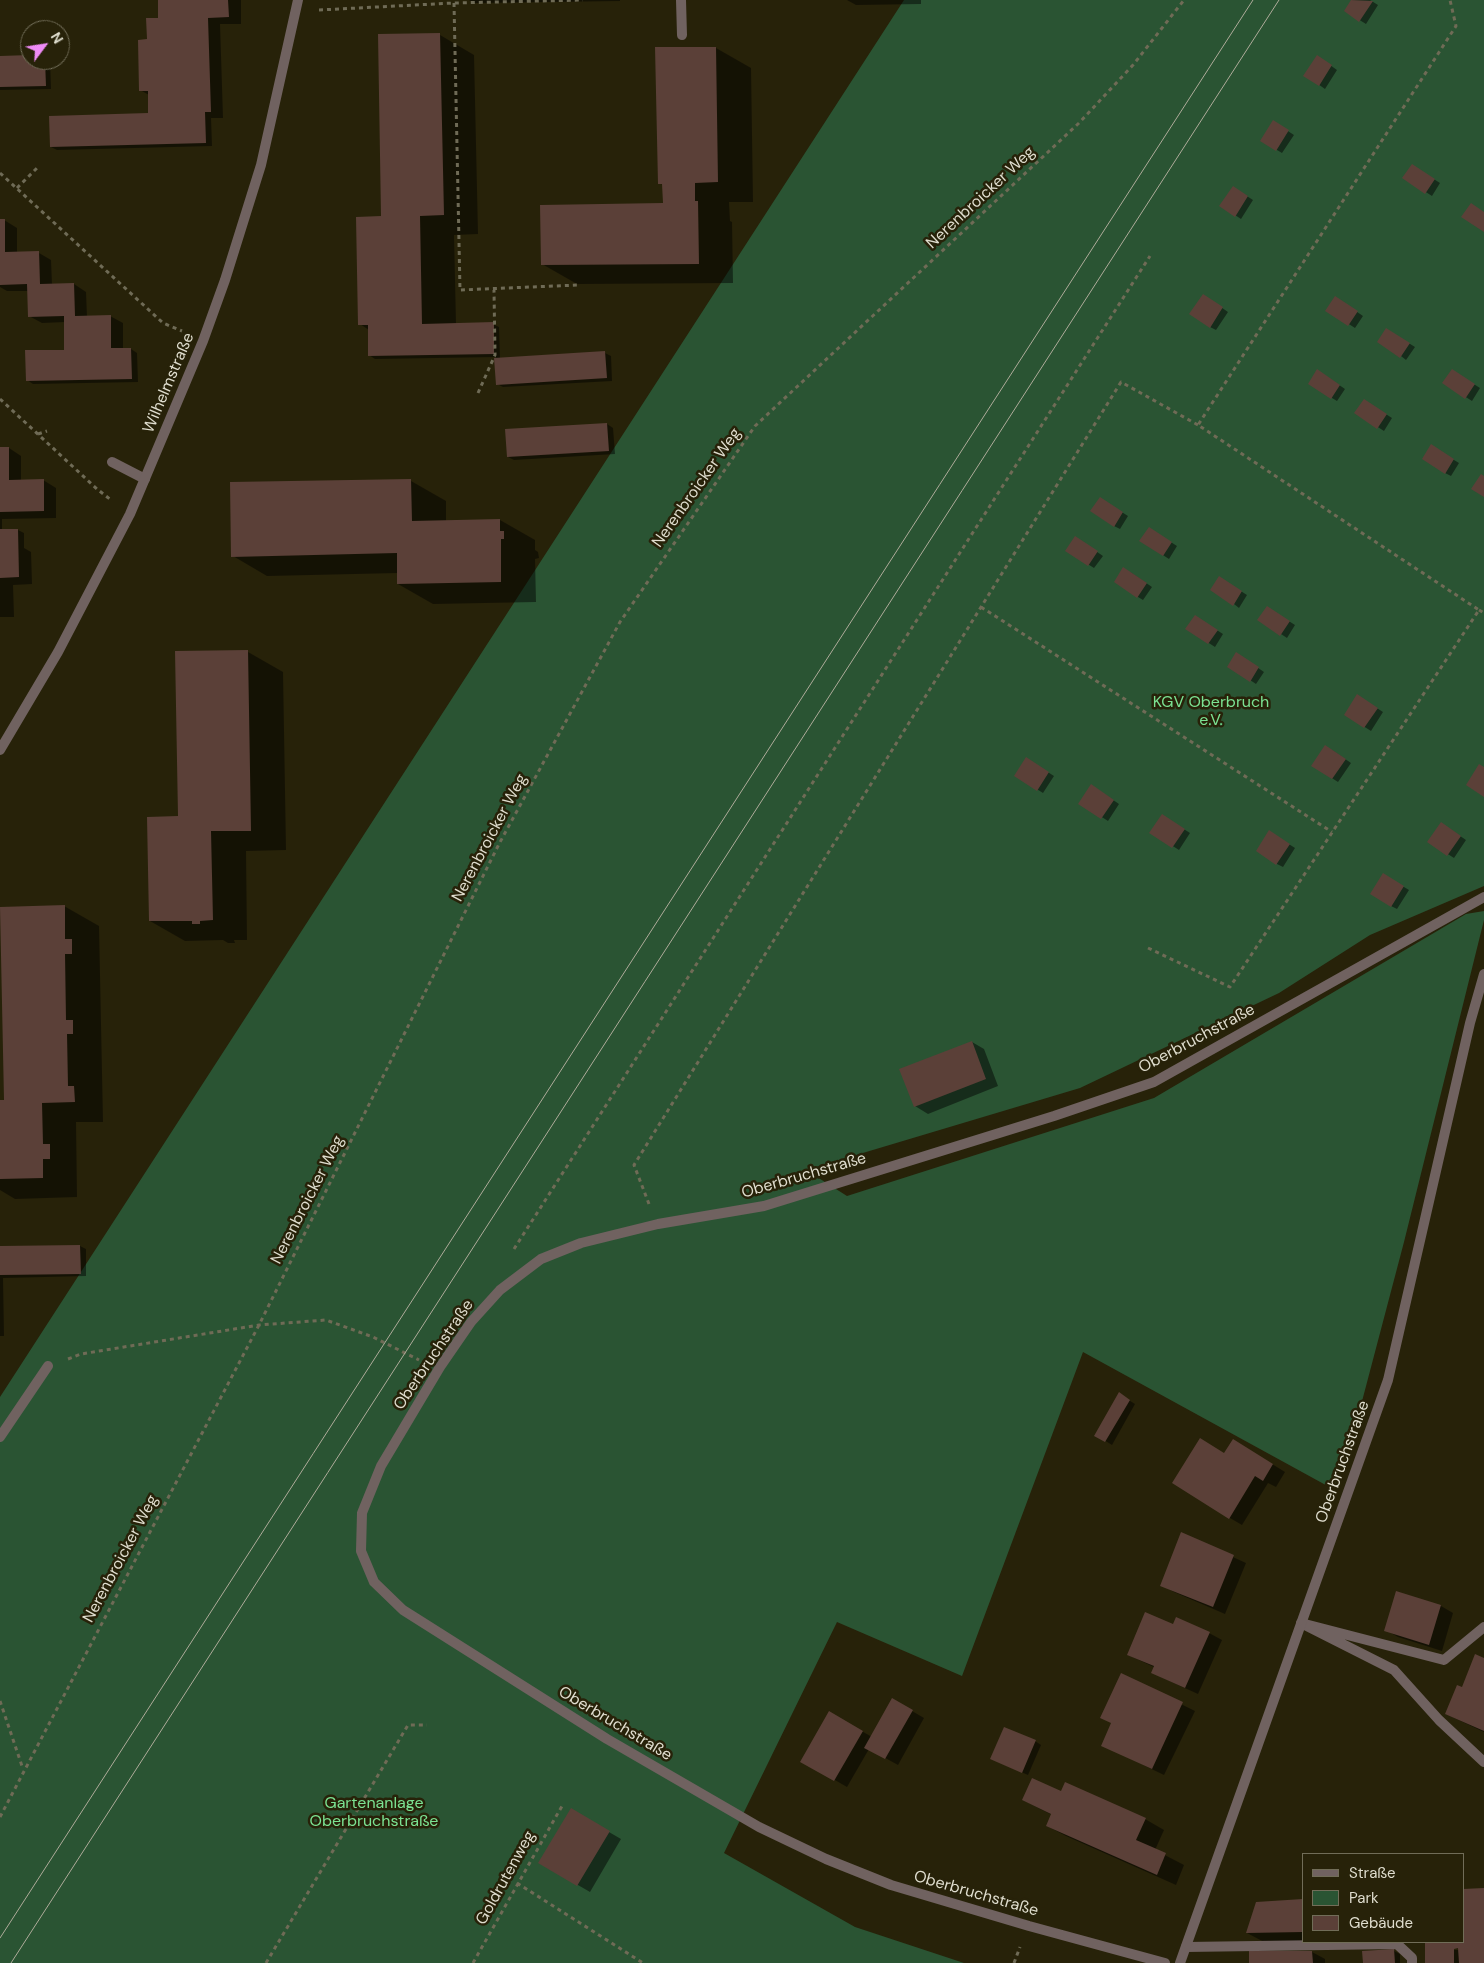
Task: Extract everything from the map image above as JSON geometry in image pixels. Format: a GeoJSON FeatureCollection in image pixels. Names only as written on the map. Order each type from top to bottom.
{"type":"FeatureCollection","features":[{"type":"Feature","properties":{"kind":"street","name":"Wilhelmstraße"},"geometry":{"type":"LineString","coordinates":[[0,750],[58,652],[130,514],[203,341],[225,280],[261,165],[298,0]]}},
{"type":"Feature","properties":{"kind":"street"},"geometry":{"type":"LineString","coordinates":[[681,0],[682,35]]}},
{"type":"Feature","properties":{"kind":"street"},"geometry":{"type":"LineString","coordinates":[[112,462],[145,479]]}},
{"type":"Feature","properties":{"kind":"street","name":"Oberbruchstraße"},"geometry":{"type":"LineString","coordinates":[[1165,1963],[1029,1926],[891,1885],[826,1859],[759,1827],[607,1739],[402,1610],[374,1582],[361,1551],[362,1513],[381,1466],[440,1367],[471,1322],[500,1290],[541,1259],[581,1244],[658,1224],[764,1206],[1054,1116],[1154,1082],[1484,897]]}},
{"type":"Feature","properties":{"kind":"street","name":"Oberbruchstraße"},"geometry":{"type":"LineString","coordinates":[[1180,1963],[1388,1380],[1470,1023],[1484,974]]}},
{"type":"Feature","properties":{"kind":"street"},"geometry":{"type":"LineString","coordinates":[[0,1436],[48,1366]]}},
{"type":"Feature","properties":{"kind":"street"},"geometry":{"type":"LineString","coordinates":[[1301,1623],[1444,1660],[1484,1627]]}},
{"type":"Feature","properties":{"kind":"street"},"geometry":{"type":"LineString","coordinates":[[1301,1623],[1394,1670],[1438,1720],[1484,1762]]}},
{"type":"Feature","properties":{"kind":"street"},"geometry":{"type":"LineString","coordinates":[[1186,1947],[1396,1944],[1412,1958],[1412,1963]]}},
{"type":"Feature","properties":{"kind":"path"},"geometry":{"type":"LineString","coordinates":[[296,12],[454,3],[583,0]]}},
{"type":"Feature","properties":{"kind":"path","name":"Nerenbroicker Weg"},"geometry":{"type":"LineString","coordinates":[[0,1817],[23,1770],[259,1325],[499,844],[620,622],[755,426],[1079,123],[1134,65],[1184,0]]}},
{"type":"Feature","properties":{"kind":"path"},"geometry":{"type":"LineString","coordinates":[[1198,425],[1456,26],[1450,0]]}},
{"type":"Feature","properties":{"kind":"path"},"geometry":{"type":"LineString","coordinates":[[454,3],[460,290],[579,285]]}},
{"type":"Feature","properties":{"kind":"path"},"geometry":{"type":"LineString","coordinates":[[17,188],[38,167]]}},
{"type":"Feature","properties":{"kind":"path"},"geometry":{"type":"LineString","coordinates":[[0,173],[163,323],[203,341]]}},
{"type":"Feature","properties":{"kind":"path"},"geometry":{"type":"LineString","coordinates":[[500,1290],[515,1247],[1150,256]]}},
{"type":"Feature","properties":{"kind":"path"},"geometry":{"type":"LineString","coordinates":[[478,393],[495,355],[494,290]]}},
{"type":"Feature","properties":{"kind":"path"},"geometry":{"type":"LineString","coordinates":[[658,1224],[634,1165],[1121,382],[1198,425],[1484,613]]}},
{"type":"Feature","properties":{"kind":"path"},"geometry":{"type":"LineString","coordinates":[[0,399],[97,489],[130,514]]}},
{"type":"Feature","properties":{"kind":"path"},"geometry":{"type":"LineString","coordinates":[[38,434],[46,431]]}},
{"type":"Feature","properties":{"kind":"path"},"geometry":{"type":"LineString","coordinates":[[981,607],[1332,832]]}},
{"type":"Feature","properties":{"kind":"path"},"geometry":{"type":"LineString","coordinates":[[1148,948],[1230,987],[1479,610]]}},
{"type":"Feature","properties":{"kind":"path"},"geometry":{"type":"LineString","coordinates":[[48,1366],[81,1354],[259,1325],[326,1320],[373,1337],[417,1359],[440,1367]]}},
{"type":"Feature","properties":{"kind":"path"},"geometry":{"type":"LineString","coordinates":[[0,1701],[23,1770]]}},
{"type":"Feature","properties":{"kind":"path"},"geometry":{"type":"LineString","coordinates":[[266,1963],[408,1725],[427,1725]]}},
{"type":"Feature","properties":{"kind":"path","name":"Goldrutenweg"},"geometry":{"type":"LineString","coordinates":[[473,1963],[562,1806]]}},
{"type":"Feature","properties":{"kind":"path"},"geometry":{"type":"LineString","coordinates":[[517,1883],[643,1963]]}},
{"type":"Feature","properties":{"kind":"green space"},"geometry":{"type":"Polygon","coordinates":[[[904,0],[1484,0],[1484,886],[1370,935],[1279,993],[1080,1088],[806,1170],[847,1196],[1154,1098],[1466,914],[1484,911],[1484,920],[1404,1242],[1346,1462],[1333,1489],[1083,1352],[962,1676],[837,1622],[724,1853],[855,1927],[964,1963],[0,1963],[0,1397],[904,0]]]}},
{"type":"Feature","properties":{"kind":"building"},"geometry":{"type":"Polygon","coordinates":[[[158,0],[228,0],[229,17],[208,18],[211,112],[205,112],[206,143],[50,147],[49,116],[148,113],[148,91],[139,91],[138,40],[147,39],[146,18],[158,18],[158,0]]]}},
{"type":"Feature","properties":{"kind":"building"},"geometry":{"type":"Polygon","coordinates":[[[1351,0],[1373,1],[1359,22],[1344,11],[1351,0]]]}},
{"type":"Feature","properties":{"kind":"building"},"geometry":{"type":"Polygon","coordinates":[[[440,33],[444,215],[420,216],[422,324],[494,322],[494,354],[368,356],[368,325],[358,325],[356,217],[381,216],[378,34],[440,33]]]}},
{"type":"Feature","properties":{"kind":"building"},"geometry":{"type":"Polygon","coordinates":[[[655,47],[716,47],[718,182],[695,183],[695,201],[698,201],[699,264],[541,265],[540,205],[663,203],[662,184],[658,184],[655,47]]]}},
{"type":"Feature","properties":{"kind":"building"},"geometry":{"type":"Polygon","coordinates":[[[20,55],[20,70],[45,70],[46,86],[0,87],[0,56],[20,55]]]}},
{"type":"Feature","properties":{"kind":"building"},"geometry":{"type":"Polygon","coordinates":[[[1317,55],[1332,65],[1319,86],[1303,76],[1317,55]]]}},
{"type":"Feature","properties":{"kind":"building"},"geometry":{"type":"Polygon","coordinates":[[[1273,120],[1289,130],[1276,151],[1260,141],[1273,120]]]}},
{"type":"Feature","properties":{"kind":"building"},"geometry":{"type":"Polygon","coordinates":[[[1412,164],[1435,179],[1425,194],[1402,178],[1412,164]]]}},
{"type":"Feature","properties":{"kind":"building"},"geometry":{"type":"Polygon","coordinates":[[[1233,186],[1248,196],[1235,217],[1219,206],[1233,186]]]}},
{"type":"Feature","properties":{"kind":"building"},"geometry":{"type":"Polygon","coordinates":[[[1471,203],[1484,212],[1484,232],[1461,217],[1471,203]]]}},
{"type":"Feature","properties":{"kind":"building"},"geometry":{"type":"Polygon","coordinates":[[[0,219],[5,219],[5,252],[39,251],[40,284],[74,283],[75,316],[111,315],[111,348],[131,348],[132,379],[26,381],[25,350],[64,350],[64,316],[28,317],[27,284],[0,285],[0,219]]]}},
{"type":"Feature","properties":{"kind":"building"},"geometry":{"type":"Polygon","coordinates":[[[1203,294],[1223,307],[1210,328],[1189,314],[1203,294]]]}},
{"type":"Feature","properties":{"kind":"building"},"geometry":{"type":"Polygon","coordinates":[[[1335,296],[1358,311],[1348,326],[1325,311],[1335,296]]]}},
{"type":"Feature","properties":{"kind":"building"},"geometry":{"type":"Polygon","coordinates":[[[1386,328],[1410,343],[1400,358],[1377,342],[1386,328]]]}},
{"type":"Feature","properties":{"kind":"building"},"geometry":{"type":"Polygon","coordinates":[[[605,351],[607,378],[496,385],[494,358],[605,351]]]}},
{"type":"Feature","properties":{"kind":"building"},"geometry":{"type":"Polygon","coordinates":[[[1317,369],[1340,385],[1331,399],[1308,384],[1317,369]]]}},
{"type":"Feature","properties":{"kind":"building"},"geometry":{"type":"Polygon","coordinates":[[[1452,369],[1475,384],[1465,399],[1442,383],[1452,369]]]}},
{"type":"Feature","properties":{"kind":"building"},"geometry":{"type":"Polygon","coordinates":[[[1364,399],[1387,414],[1377,429],[1354,413],[1364,399]]]}},
{"type":"Feature","properties":{"kind":"building"},"geometry":{"type":"Polygon","coordinates":[[[607,423],[609,451],[507,457],[505,429],[607,423]]]}},
{"type":"Feature","properties":{"kind":"building"},"geometry":{"type":"Polygon","coordinates":[[[1431,444],[1454,459],[1445,474],[1422,459],[1431,444]]]}},
{"type":"Feature","properties":{"kind":"building"},"geometry":{"type":"Polygon","coordinates":[[[0,447],[9,447],[9,480],[44,479],[44,511],[0,512],[0,447]]]}},
{"type":"Feature","properties":{"kind":"building"},"geometry":{"type":"Polygon","coordinates":[[[1481,474],[1484,476],[1484,497],[1471,489],[1481,474]]]}},
{"type":"Feature","properties":{"kind":"building"},"geometry":{"type":"Polygon","coordinates":[[[411,479],[412,521],[500,519],[500,531],[504,531],[504,539],[501,539],[501,582],[397,584],[397,553],[231,557],[230,482],[411,479]]]}},
{"type":"Feature","properties":{"kind":"building"},"geometry":{"type":"Polygon","coordinates":[[[1100,497],[1123,512],[1114,527],[1090,511],[1100,497]]]}},
{"type":"Feature","properties":{"kind":"building"},"geometry":{"type":"Polygon","coordinates":[[[1149,527],[1172,542],[1163,556],[1139,541],[1149,527]]]}},
{"type":"Feature","properties":{"kind":"building"},"geometry":{"type":"Polygon","coordinates":[[[0,529],[18,529],[19,577],[0,578],[0,529]]]}},
{"type":"Feature","properties":{"kind":"building"},"geometry":{"type":"Polygon","coordinates":[[[1075,536],[1098,551],[1088,566],[1065,551],[1075,536]]]}},
{"type":"Feature","properties":{"kind":"building"},"geometry":{"type":"Polygon","coordinates":[[[1123,567],[1147,583],[1137,598],[1114,582],[1123,567]]]}},
{"type":"Feature","properties":{"kind":"building"},"geometry":{"type":"Polygon","coordinates":[[[1219,576],[1242,591],[1233,606],[1210,590],[1219,576]]]}},
{"type":"Feature","properties":{"kind":"building"},"geometry":{"type":"Polygon","coordinates":[[[1267,606],[1290,621],[1280,636],[1257,620],[1267,606]]]}},
{"type":"Feature","properties":{"kind":"building"},"geometry":{"type":"Polygon","coordinates":[[[1195,615],[1218,630],[1208,644],[1185,629],[1195,615]]]}},
{"type":"Feature","properties":{"kind":"building"},"geometry":{"type":"Polygon","coordinates":[[[248,650],[251,831],[211,831],[213,920],[200,921],[200,924],[192,924],[192,921],[149,921],[147,817],[178,816],[175,651],[248,650]]]}},
{"type":"Feature","properties":{"kind":"building"},"geometry":{"type":"Polygon","coordinates":[[[1236,652],[1259,667],[1250,682],[1227,667],[1236,652]]]}},
{"type":"Feature","properties":{"kind":"building"},"geometry":{"type":"Polygon","coordinates":[[[1357,694],[1378,708],[1364,728],[1344,715],[1357,694]]]}},
{"type":"Feature","properties":{"kind":"building"},"geometry":{"type":"Polygon","coordinates":[[[1325,745],[1346,759],[1332,779],[1311,766],[1325,745]]]}},
{"type":"Feature","properties":{"kind":"building"},"geometry":{"type":"Polygon","coordinates":[[[1026,757],[1049,772],[1037,791],[1014,776],[1026,757]]]}},
{"type":"Feature","properties":{"kind":"building"},"geometry":{"type":"Polygon","coordinates":[[[1479,764],[1484,767],[1484,797],[1466,785],[1479,764]]]}},
{"type":"Feature","properties":{"kind":"building"},"geometry":{"type":"Polygon","coordinates":[[[1091,784],[1114,800],[1101,819],[1078,804],[1091,784]]]}},
{"type":"Feature","properties":{"kind":"building"},"geometry":{"type":"Polygon","coordinates":[[[1162,814],[1185,829],[1172,848],[1149,833],[1162,814]]]}},
{"type":"Feature","properties":{"kind":"building"},"geometry":{"type":"Polygon","coordinates":[[[1441,822],[1461,836],[1447,856],[1427,842],[1441,822]]]}},
{"type":"Feature","properties":{"kind":"building"},"geometry":{"type":"Polygon","coordinates":[[[1269,830],[1290,844],[1276,865],[1256,851],[1269,830]]]}},
{"type":"Feature","properties":{"kind":"building"},"geometry":{"type":"Polygon","coordinates":[[[1383,873],[1404,886],[1391,907],[1370,894],[1383,873]]]}},
{"type":"Feature","properties":{"kind":"building"},"geometry":{"type":"Polygon","coordinates":[[[65,905],[65,939],[72,939],[72,954],[65,954],[66,1020],[73,1020],[73,1034],[67,1034],[68,1086],[74,1086],[75,1102],[42,1103],[43,1144],[50,1144],[50,1159],[43,1159],[43,1178],[0,1179],[0,1100],[4,1100],[0,907],[65,905]]]}},
{"type":"Feature","properties":{"kind":"building"},"geometry":{"type":"Polygon","coordinates":[[[972,1041],[986,1079],[914,1107],[899,1069],[972,1041]]]}},
{"type":"Feature","properties":{"kind":"building"},"geometry":{"type":"Polygon","coordinates":[[[80,1245],[81,1274],[0,1275],[0,1246],[80,1245]]]}},
{"type":"Feature","properties":{"kind":"building"},"geometry":{"type":"Polygon","coordinates":[[[1119,1392],[1130,1400],[1105,1442],[1094,1436],[1119,1392]]]}},
{"type":"Feature","properties":{"kind":"building"},"geometry":{"type":"Polygon","coordinates":[[[1200,1438],[1224,1453],[1233,1439],[1273,1464],[1263,1481],[1255,1476],[1229,1519],[1172,1483],[1200,1438]]]}},
{"type":"Feature","properties":{"kind":"building"},"geometry":{"type":"Polygon","coordinates":[[[1181,1532],[1234,1555],[1213,1607],[1160,1586],[1181,1532]]]}},
{"type":"Feature","properties":{"kind":"building"},"geometry":{"type":"Polygon","coordinates":[[[1396,1591],[1441,1605],[1429,1645],[1384,1631],[1396,1591]]]}},
{"type":"Feature","properties":{"kind":"building"},"geometry":{"type":"Polygon","coordinates":[[[1145,1612],[1173,1624],[1176,1617],[1210,1632],[1185,1688],[1151,1673],[1154,1666],[1127,1655],[1145,1612]]]}},
{"type":"Feature","properties":{"kind":"building"},"geometry":{"type":"Polygon","coordinates":[[[1475,1654],[1484,1658],[1484,1731],[1445,1714],[1457,1685],[1462,1687],[1475,1654]]]}},
{"type":"Feature","properties":{"kind":"building"},"geometry":{"type":"Polygon","coordinates":[[[1121,1673],[1183,1702],[1152,1769],[1101,1746],[1111,1723],[1100,1718],[1121,1673]]]}},
{"type":"Feature","properties":{"kind":"building"},"geometry":{"type":"Polygon","coordinates":[[[892,1698],[913,1710],[885,1759],[864,1748],[892,1698]]]}},
{"type":"Feature","properties":{"kind":"building"},"geometry":{"type":"Polygon","coordinates":[[[829,1711],[863,1731],[834,1781],[800,1762],[829,1711]]]}},
{"type":"Feature","properties":{"kind":"building"},"geometry":{"type":"Polygon","coordinates":[[[1004,1727],[1036,1740],[1022,1773],[990,1759],[1004,1727]]]}},
{"type":"Feature","properties":{"kind":"building"},"geometry":{"type":"Polygon","coordinates":[[[1032,1778],[1061,1791],[1065,1782],[1146,1818],[1136,1840],[1166,1853],[1157,1875],[1046,1826],[1051,1814],[1022,1800],[1032,1778]]]}},
{"type":"Feature","properties":{"kind":"building"},"geometry":{"type":"Polygon","coordinates":[[[571,1808],[610,1831],[577,1886],[538,1863],[571,1808]]]}},
{"type":"Feature","properties":{"kind":"building"},"geometry":{"type":"Polygon","coordinates":[[[1484,1888],[1484,1963],[1459,1963],[1458,1948],[1454,1949],[1454,1963],[1425,1963],[1425,1943],[1464,1943],[1464,1889],[1484,1888]]]}},
{"type":"Feature","properties":{"kind":"building"},"geometry":{"type":"Polygon","coordinates":[[[1302,1899],[1302,1932],[1246,1933],[1256,1902],[1302,1899]]]}},
{"type":"Feature","properties":{"kind":"building"},"geometry":{"type":"Polygon","coordinates":[[[1394,1949],[1395,1963],[1363,1963],[1362,1951],[1394,1949]]]}},
{"type":"Feature","properties":{"kind":"building"},"geometry":{"type":"Polygon","coordinates":[[[1249,1951],[1312,1951],[1313,1963],[1249,1963],[1249,1951]]]}},
{"type":"Feature","properties":{"kind":"tram line"},"geometry":{"type":"LineString","coordinates":[[0,1938],[1253,0]]}},
{"type":"Feature","properties":{"kind":"tram line"},"geometry":{"type":"LineString","coordinates":[[11,1963],[1279,0]]}},
{"type":"Feature","properties":{"kind":"park label","name":"KGV Oberbruch e.V."},"geometry":{"type":"Point","coordinates":[1211,712]}},
{"type":"Feature","properties":{"kind":"park label","name":"Gartenanlage Oberbruchstraße"},"geometry":{"type":"Point","coordinates":[374,1813]}}]}
